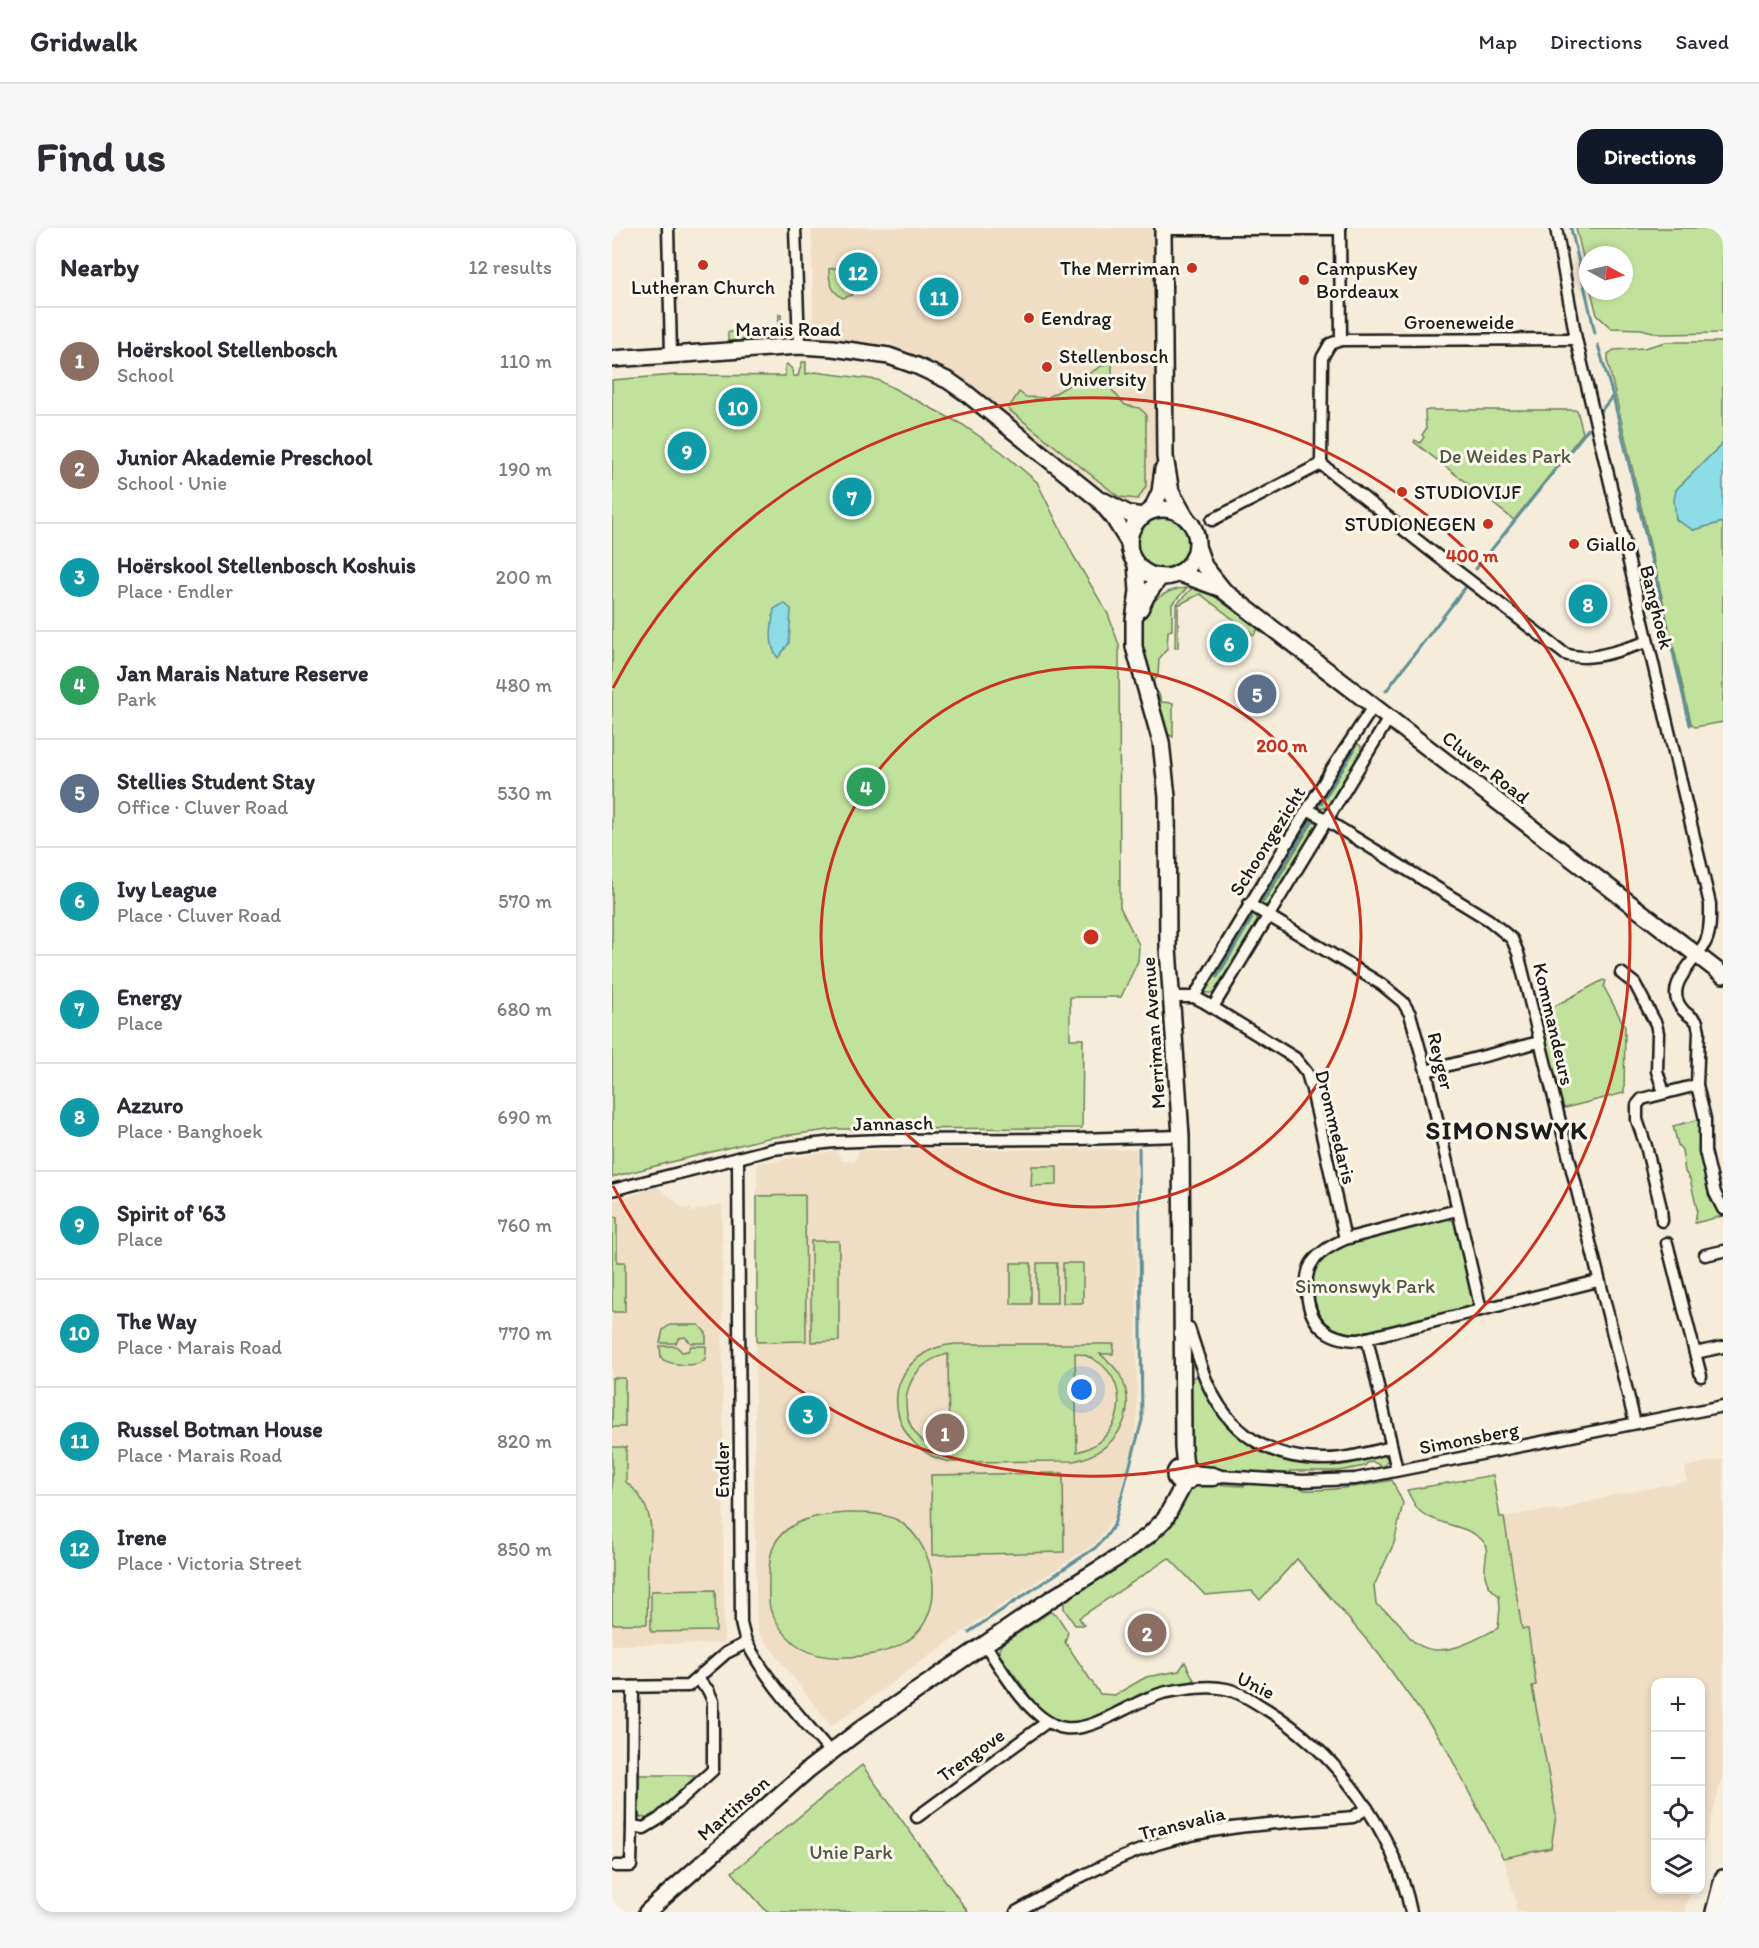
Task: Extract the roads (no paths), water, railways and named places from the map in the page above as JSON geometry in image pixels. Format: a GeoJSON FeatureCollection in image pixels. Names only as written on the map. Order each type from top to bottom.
{"type":"FeatureCollection","features":[{"type":"Feature","properties":{"kind":"street"},"geometry":{"type":"LineString","coordinates":[[668,228],[671,354]]}},
{"type":"Feature","properties":{"kind":"street"},"geometry":{"type":"LineString","coordinates":[[795,228],[799,346]]}},
{"type":"Feature","properties":{"kind":"street"},"geometry":{"type":"LineString","coordinates":[[1165,457],[1171,492],[1194,531],[1197,546],[1193,559],[1178,573],[1160,577],[1146,572],[1136,563],[1129,543],[1133,528],[1147,514],[1160,492],[1165,457],[1163,228],[1340,229],[1341,340],[1330,344],[1322,358],[1321,464]]}},
{"type":"Feature","properties":{"kind":"street","name":"Banghoek"},"geometry":{"type":"LineString","coordinates":[[1556,228],[1576,339],[1710,904],[1708,934],[1705,942],[1678,982],[1676,992],[1680,1008],[1697,1022],[1699,1031],[1697,1084]]}},
{"type":"Feature","properties":{"kind":"street","name":"Groeneweide"},"geometry":{"type":"LineString","coordinates":[[1341,340],[1576,339]]}},
{"type":"Feature","properties":{"kind":"street","name":"Marais Road"},"geometry":{"type":"LineString","coordinates":[[612,358],[799,346],[889,356],[917,366],[949,381],[981,403],[1098,499],[1119,525],[1129,543]]}},
{"type":"Feature","properties":{"kind":"street"},"geometry":{"type":"LineString","coordinates":[[1321,464],[1427,549],[1566,654],[1579,658],[1590,657],[1647,642]]}},
{"type":"Feature","properties":{"kind":"street"},"geometry":{"type":"LineString","coordinates":[[1212,520],[1321,464]]}},
{"type":"Feature","properties":{"kind":"street","name":"Marais Road"},"geometry":{"type":"LineString","coordinates":[[1098,499],[1119,510],[1147,514]]}},
{"type":"Feature","properties":{"kind":"street"},"geometry":{"type":"LineString","coordinates":[[1147,514],[1159,509],[1173,511],[1186,518]]}},
{"type":"Feature","properties":{"kind":"street","name":"Cluver Road"},"geometry":{"type":"LineString","coordinates":[[1197,546],[1204,566],[1224,591]]}},
{"type":"Feature","properties":{"kind":"street","name":"Merriman Avenue"},"geometry":{"type":"LineString","coordinates":[[985,1644],[1149,1535],[1165,1519],[1184,1475],[1181,1136],[1168,948],[1167,797],[1165,766],[1154,712],[1136,659],[1133,638],[1138,591],[1136,563]]}},
{"type":"Feature","properties":{"kind":"street","name":"Cluver Road"},"geometry":{"type":"LineString","coordinates":[[1178,573],[1224,591],[1723,975]]}},
{"type":"Feature","properties":{"kind":"street","name":"Merriman Avenue"},"geometry":{"type":"LineString","coordinates":[[1134,620],[1147,595],[1160,577]]}},
{"type":"Feature","properties":{"kind":"street","name":"Schoongezicht"},"geometry":{"type":"LineString","coordinates":[[1194,997],[1249,904],[1373,707]]}},
{"type":"Feature","properties":{"kind":"street","name":"Schoongezicht"},"geometry":{"type":"LineString","coordinates":[[1213,1007],[1389,718]]}},
{"type":"Feature","properties":{"kind":"street"},"geometry":{"type":"LineString","coordinates":[[1353,737],[1362,741],[1369,748]]}},
{"type":"Feature","properties":{"kind":"street","name":"Kommandeurs"},"geometry":{"type":"LineString","coordinates":[[1308,809],[1489,920],[1512,939],[1518,953],[1635,1423]]}},
{"type":"Feature","properties":{"kind":"street","name":"Reyger"},"geometry":{"type":"LineString","coordinates":[[1249,904],[1395,993],[1410,1014],[1426,1071],[1481,1310]]}},
{"type":"Feature","properties":{"kind":"street"},"geometry":{"type":"LineString","coordinates":[[1621,973],[1635,984],[1656,1024],[1658,1033],[1657,1071],[1664,1093]]}},
{"type":"Feature","properties":{"kind":"street","name":"Drommedaris"},"geometry":{"type":"LineString","coordinates":[[1172,997],[1194,997],[1288,1053],[1300,1064],[1306,1073],[1317,1113],[1345,1239]]}},
{"type":"Feature","properties":{"kind":"street"},"geometry":{"type":"LineString","coordinates":[[1426,1071],[1539,1042]]}},
{"type":"Feature","properties":{"kind":"street"},"geometry":{"type":"LineString","coordinates":[[1662,1221],[1661,1208],[1636,1113],[1637,1105],[1642,1099],[1697,1084],[1705,1119],[1705,1151],[1715,1193],[1723,1209]]}},
{"type":"Feature","properties":{"kind":"street","name":"Jannasch"},"geometry":{"type":"LineString","coordinates":[[612,1190],[773,1149],[872,1140],[1181,1136]]}},
{"type":"Feature","properties":{"kind":"street","name":"Endler"},"geometry":{"type":"LineString","coordinates":[[738,1158],[741,1623],[746,1643],[775,1685],[830,1752]]}},
{"type":"Feature","properties":{"kind":"street"},"geometry":{"type":"LineString","coordinates":[[1457,1210],[1345,1239],[1329,1246],[1313,1261],[1306,1281],[1308,1305],[1319,1326],[1335,1337],[1350,1340],[1367,1338],[1598,1281]]}},
{"type":"Feature","properties":{"kind":"street"},"geometry":{"type":"LineString","coordinates":[[1667,1243],[1701,1376]]}},
{"type":"Feature","properties":{"kind":"street"},"geometry":{"type":"LineString","coordinates":[[1705,1255],[1723,1251]]}},
{"type":"Feature","properties":{"kind":"street","name":"Simonsberg"},"geometry":{"type":"LineString","coordinates":[[1182,1328],[1189,1328],[1201,1364],[1222,1412],[1241,1431],[1265,1446],[1285,1454],[1329,1459],[1391,1448]]}},
{"type":"Feature","properties":{"kind":"street"},"geometry":{"type":"LineString","coordinates":[[1367,1338],[1397,1470]]}},
{"type":"Feature","properties":{"kind":"street"},"geometry":{"type":"LineString","coordinates":[[1695,1353],[1723,1347]]}},
{"type":"Feature","properties":{"kind":"street"},"geometry":{"type":"LineString","coordinates":[[1182,1372],[1201,1364]]}},
{"type":"Feature","properties":{"kind":"street","name":"Simonsberg"},"geometry":{"type":"LineString","coordinates":[[1184,1475],[1213,1473],[1221,1476],[1303,1481],[1355,1479],[1723,1406]]}},
{"type":"Feature","properties":{"kind":"street"},"geometry":{"type":"LineString","coordinates":[[612,1687],[688,1686],[698,1680],[726,1653],[746,1643]]}},
{"type":"Feature","properties":{"kind":"street"},"geometry":{"type":"LineString","coordinates":[[985,1644],[1033,1710],[1047,1722]]}},
{"type":"Feature","properties":{"kind":"street","name":"Martinson"},"geometry":{"type":"LineString","coordinates":[[647,1912],[830,1752],[985,1644]]}},
{"type":"Feature","properties":{"kind":"street"},"geometry":{"type":"LineString","coordinates":[[632,1826],[648,1827],[712,1773],[713,1701],[708,1690],[698,1680]]}},
{"type":"Feature","properties":{"kind":"street"},"geometry":{"type":"LineString","coordinates":[[616,1866],[631,1866],[633,1687]]}},
{"type":"Feature","properties":{"kind":"street","name":"Unie"},"geometry":{"type":"LineString","coordinates":[[1047,1722],[1065,1728],[1086,1727],[1132,1705],[1167,1692],[1203,1688],[1228,1689],[1248,1698],[1293,1727],[1334,1767],[1367,1808],[1388,1845],[1400,1874],[1411,1912]]}},
{"type":"Feature","properties":{"kind":"street","name":"Trengove"},"geometry":{"type":"LineString","coordinates":[[916,1817],[1047,1722]]}},
{"type":"Feature","properties":{"kind":"street","name":"Transvalia"},"geometry":{"type":"LineString","coordinates":[[1016,1912],[1115,1859],[1159,1844],[1249,1826],[1353,1817],[1367,1808]]}},
{"type":"Feature","properties":{"kind":"street"},"geometry":{"type":"LineString","coordinates":[[1714,1912],[1723,1878]]}},
{"type":"Feature","properties":{"kind":"water"},"geometry":{"type":"Polygon","coordinates":[[[1723,443],[1723,522],[1693,530],[1676,520],[1674,500],[1676,490],[1723,443]]]}},
{"type":"Feature","properties":{"kind":"water"},"geometry":{"type":"Polygon","coordinates":[[[784,603],[791,609],[789,643],[778,658],[772,647],[771,628],[774,609],[784,603]]]}},
{"type":"Feature","properties":{"kind":"waterway"},"geometry":{"type":"LineString","coordinates":[[1571,228],[1595,333]]}},
{"type":"Feature","properties":{"kind":"waterway"},"geometry":{"type":"LineString","coordinates":[[1598,345],[1613,396],[1690,725]]}},
{"type":"Feature","properties":{"kind":"waterway"},"geometry":{"type":"LineString","coordinates":[[1600,412],[1612,397]]}},
{"type":"Feature","properties":{"kind":"waterway"},"geometry":{"type":"LineString","coordinates":[[1476,569],[1588,429]]}},
{"type":"Feature","properties":{"kind":"waterway"},"geometry":{"type":"LineString","coordinates":[[1386,691],[1465,588]]}},
{"type":"Feature","properties":{"kind":"waterway"},"geometry":{"type":"LineString","coordinates":[[1321,804],[1355,749]]}},
{"type":"Feature","properties":{"kind":"waterway"},"geometry":{"type":"LineString","coordinates":[[1262,901],[1312,820]]}},
{"type":"Feature","properties":{"kind":"waterway"},"geometry":{"type":"LineString","coordinates":[[1217,977],[1252,918]]}},
{"type":"Feature","properties":{"kind":"waterway"},"geometry":{"type":"LineString","coordinates":[[969,1632],[1095,1548],[1114,1525],[1142,1420],[1139,1148]]}},
{"type":"Feature","properties":{"kind":"place","name":"Lutheran Church"},"geometry":{"type":"Point","coordinates":[703,265]}},
{"type":"Feature","properties":{"kind":"place","name":"The Merriman"},"geometry":{"type":"Point","coordinates":[1192,268]}},
{"type":"Feature","properties":{"kind":"place","name":"Irene"},"geometry":{"type":"Point","coordinates":[858,272]}},
{"type":"Feature","properties":{"kind":"place","name":"CampusKey Bordeaux"},"geometry":{"type":"Point","coordinates":[1304,280]}},
{"type":"Feature","properties":{"kind":"place","name":"Russel Botman House"},"geometry":{"type":"Point","coordinates":[939,297]}},
{"type":"Feature","properties":{"kind":"place","name":"Eendrag"},"geometry":{"type":"Point","coordinates":[1029,318]}},
{"type":"Feature","properties":{"kind":"place","name":"Stellenbosch University"},"geometry":{"type":"Point","coordinates":[1047,367]}},
{"type":"Feature","properties":{"kind":"place","name":"The Way"},"geometry":{"type":"Point","coordinates":[738,407]}},
{"type":"Feature","properties":{"kind":"place","name":"Spirit of '63"},"geometry":{"type":"Point","coordinates":[687,451]}},
{"type":"Feature","properties":{"kind":"place","name":"STUDIOVIJF"},"geometry":{"type":"Point","coordinates":[1402,492]}},
{"type":"Feature","properties":{"kind":"place","name":"Energy"},"geometry":{"type":"Point","coordinates":[852,497]}},
{"type":"Feature","properties":{"kind":"place","name":"STUDIONEGEN"},"geometry":{"type":"Point","coordinates":[1488,524]}},
{"type":"Feature","properties":{"kind":"place","name":"Giallo"},"geometry":{"type":"Point","coordinates":[1574,544]}},
{"type":"Feature","properties":{"kind":"place","name":"Azzuro"},"geometry":{"type":"Point","coordinates":[1588,604]}},
{"type":"Feature","properties":{"kind":"place","name":"Ivy League"},"geometry":{"type":"Point","coordinates":[1229,643]}},
{"type":"Feature","properties":{"kind":"place","name":"Stellies Student Stay"},"geometry":{"type":"Point","coordinates":[1257,694]}},
{"type":"Feature","properties":{"kind":"place","name":"Jan Marais Nature Reserve"},"geometry":{"type":"Point","coordinates":[866,787]}},
{"type":"Feature","properties":{"kind":"place","name":"Hoërskool Stellenbosch Koshuis"},"geometry":{"type":"Point","coordinates":[808,1415]}},
{"type":"Feature","properties":{"kind":"place","name":"Hoërskool Stellenbosch"},"geometry":{"type":"Point","coordinates":[945,1433]}},
{"type":"Feature","properties":{"kind":"place","name":"Junior Akademie Preschool"},"geometry":{"type":"Point","coordinates":[1147,1633]}},
{"type":"Feature","properties":{"kind":"district","name":"SIMONSWYK"},"geometry":{"type":"Point","coordinates":[1507,1130]}},
{"type":"Feature","properties":{"kind":"park label","name":"De Weides Park"},"geometry":{"type":"Point","coordinates":[1505,456]}},
{"type":"Feature","properties":{"kind":"park label","name":"Simonswyk Park"},"geometry":{"type":"Point","coordinates":[1365,1286]}},
{"type":"Feature","properties":{"kind":"park label","name":"Unie Park"},"geometry":{"type":"Point","coordinates":[851,1852]}}]}
